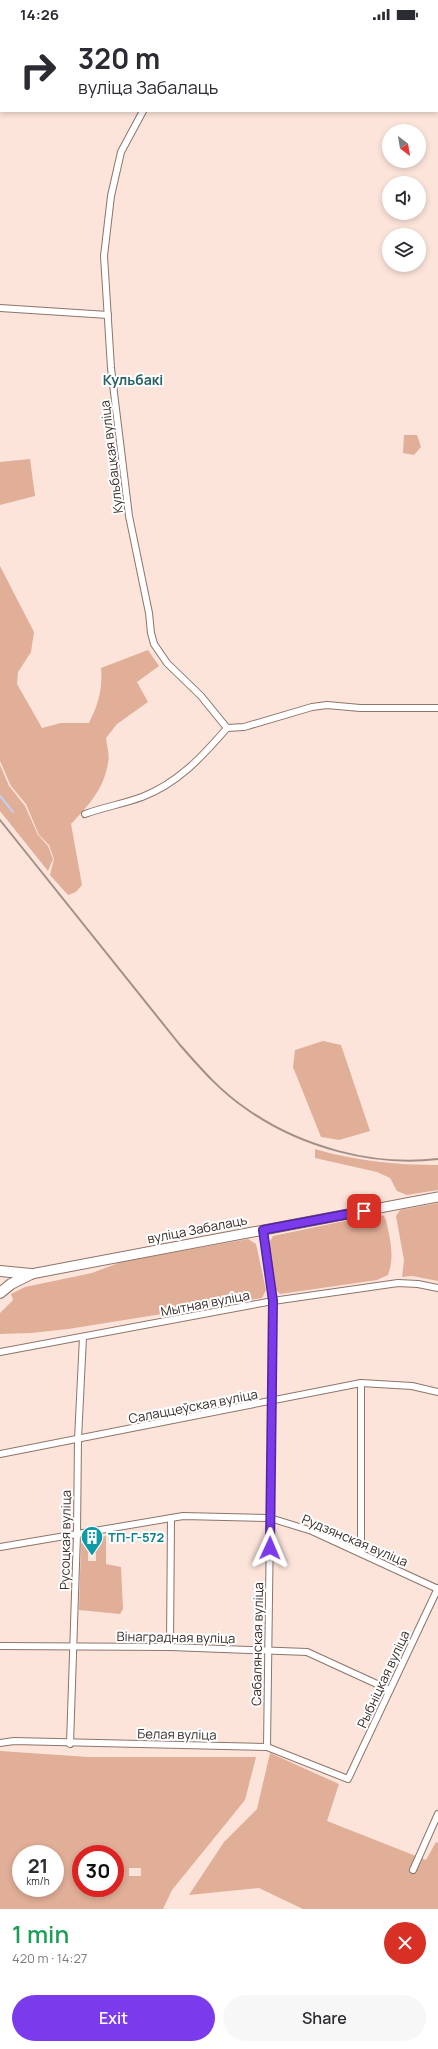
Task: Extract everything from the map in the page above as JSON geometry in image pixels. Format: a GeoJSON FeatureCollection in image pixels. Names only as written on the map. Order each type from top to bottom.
{"type":"FeatureCollection","features":[{"type":"Feature","properties":{"kind":"main road"},"geometry":{"type":"LineString","coordinates":[[0,1271],[31,1274]]}},
{"type":"Feature","properties":{"kind":"main road"},"geometry":{"type":"LineString","coordinates":[[0,1292],[11,1284],[31,1274]]}},
{"type":"Feature","properties":{"kind":"street","name":"Кульбацкая вуліца"},"geometry":{"type":"LineString","coordinates":[[142,112],[121,152],[111,196],[104,256],[111,368],[129,516],[154,644],[167,664],[201,696],[227,728]]}},
{"type":"Feature","properties":{"kind":"street"},"geometry":{"type":"LineString","coordinates":[[0,308],[108,315]]}},
{"type":"Feature","properties":{"kind":"street"},"geometry":{"type":"LineString","coordinates":[[85,814],[141,797],[167,785],[197,762],[227,728],[244,727],[312,707],[438,708]]}},
{"type":"Feature","properties":{"kind":"street","name":"вуліца Забалаць"},"geometry":{"type":"LineString","coordinates":[[31,1274],[438,1197]]}},
{"type":"Feature","properties":{"kind":"street","name":"Сабалянская вуліца"},"geometry":{"type":"LineString","coordinates":[[263,1230],[273,1301],[267,1747]]}},
{"type":"Feature","properties":{"kind":"street","name":"Мытная вуліца"},"geometry":{"type":"LineString","coordinates":[[0,1352],[273,1301],[398,1283],[418,1284],[438,1288]]}},
{"type":"Feature","properties":{"kind":"street","name":"Русоцкая вуліца"},"geometry":{"type":"LineString","coordinates":[[70,1744],[77,1534],[78,1439],[83,1337]]}},
{"type":"Feature","properties":{"kind":"street"},"geometry":{"type":"LineString","coordinates":[[361,1383],[361,1553]]}},
{"type":"Feature","properties":{"kind":"street","name":"Салаццеўская вуліца"},"geometry":{"type":"LineString","coordinates":[[0,1454],[272,1402],[361,1383],[412,1386],[438,1392]]}},
{"type":"Feature","properties":{"kind":"street","name":"Рудзянская вуліца"},"geometry":{"type":"LineString","coordinates":[[0,1547],[189,1515],[270,1518],[312,1532],[438,1589]]}},
{"type":"Feature","properties":{"kind":"street"},"geometry":{"type":"LineString","coordinates":[[170,1518],[170,1647]]}},
{"type":"Feature","properties":{"kind":"street","name":"Рыбніцкая вуліца"},"geometry":{"type":"LineString","coordinates":[[348,1779],[438,1589]]}},
{"type":"Feature","properties":{"kind":"street","name":"Вінаградная вуліца"},"geometry":{"type":"LineString","coordinates":[[0,1646],[170,1647],[307,1652],[390,1690]]}},
{"type":"Feature","properties":{"kind":"street","name":"Белая вуліца"},"geometry":{"type":"LineString","coordinates":[[0,1743],[14,1741],[70,1744],[267,1747],[348,1779]]}},
{"type":"Feature","properties":{"kind":"street"},"geometry":{"type":"LineString","coordinates":[[413,1870],[438,1814]]}},
{"type":"Feature","properties":{"kind":"shaded area"},"geometry":{"type":"Polygon","coordinates":[[[404,435],[417,435],[421,447],[414,455],[403,453],[404,435]]]}},
{"type":"Feature","properties":{"kind":"shaded area"},"geometry":{"type":"Polygon","coordinates":[[[30,459],[35,496],[0,505],[0,462],[30,459]]]}},
{"type":"Feature","properties":{"kind":"shaded area"},"geometry":{"type":"Polygon","coordinates":[[[0,566],[34,632],[31,652],[18,672],[17,684],[42,728],[61,723],[89,723],[99,697],[101,668],[148,650],[159,666],[137,682],[148,702],[117,724],[106,738],[109,760],[103,781],[89,804],[71,824],[82,885],[76,892],[68,895],[50,875],[54,859],[49,845],[39,835],[26,804],[11,786],[0,761],[0,566]]]}},
{"type":"Feature","properties":{"kind":"shaded area"},"geometry":{"type":"Polygon","coordinates":[[[0,765],[9,786],[25,806],[38,835],[48,846],[53,859],[48,871],[0,811],[0,765]]]}},
{"type":"Feature","properties":{"kind":"shaded area"},"geometry":{"type":"Polygon","coordinates":[[[323,1041],[341,1045],[370,1131],[339,1140],[321,1137],[293,1067],[295,1050],[323,1041]]]}},
{"type":"Feature","properties":{"kind":"shaded area"},"geometry":{"type":"Polygon","coordinates":[[[315,1149],[345,1157],[376,1162],[438,1165],[438,1190],[407,1195],[397,1191],[390,1178],[377,1172],[315,1158],[315,1149]]]}},
{"type":"Feature","properties":{"kind":"shaded area"},"geometry":{"type":"Polygon","coordinates":[[[438,1203],[438,1281],[412,1276],[402,1277],[404,1260],[396,1216],[400,1210],[438,1203]]]}},
{"type":"Feature","properties":{"kind":"shaded area"},"geometry":{"type":"Polygon","coordinates":[[[378,1214],[384,1216],[386,1220],[390,1241],[391,1261],[388,1275],[377,1280],[280,1294],[276,1290],[269,1243],[273,1236],[378,1214]]]}},
{"type":"Feature","properties":{"kind":"shaded area"},"geometry":{"type":"Polygon","coordinates":[[[248,1239],[256,1244],[266,1290],[262,1298],[68,1329],[31,1333],[0,1334],[0,1313],[13,1300],[11,1294],[25,1287],[92,1273],[121,1262],[248,1239]]]}},
{"type":"Feature","properties":{"kind":"shaded area"},"geometry":{"type":"Polygon","coordinates":[[[106,1536],[106,1564],[121,1567],[123,1609],[120,1614],[79,1610],[81,1544],[84,1540],[106,1536]],[[88,1553],[88,1561],[96,1561],[96,1553],[88,1553]]]}},
{"type":"Feature","properties":{"kind":"shaded area"},"geometry":{"type":"Polygon","coordinates":[[[0,1751],[88,1757],[256,1757],[245,1800],[172,1890],[163,1909],[0,1909],[0,1751]],[[129,1868],[129,1876],[141,1876],[141,1868],[129,1868]]]}},
{"type":"Feature","properties":{"kind":"shaded area"},"geometry":{"type":"Polygon","coordinates":[[[270,1753],[339,1784],[327,1821],[426,1860],[436,1842],[438,1843],[438,1909],[303,1909],[259,1888],[189,1895],[224,1842],[257,1809],[270,1753]]]}},
{"type":"Feature","properties":{"kind":"waterway"},"geometry":{"type":"LineString","coordinates":[[0,796],[13,812]]}},
{"type":"Feature","properties":{"kind":"railway"},"geometry":{"type":"LineString","coordinates":[[0,820],[180,1045],[212,1080],[238,1103],[269,1123],[291,1134],[315,1144],[339,1151],[364,1157],[389,1160],[414,1161],[438,1159]]}},
{"type":"Feature","properties":{"kind":"place","name":"ТП-Г-572"},"geometry":{"type":"Point","coordinates":[92,1556]}},
{"type":"Feature","properties":{"kind":"district","name":"Кульбакі"},"geometry":{"type":"Point","coordinates":[133,380]}},
{"type":"Feature","properties":{"kind":"route"},"geometry":{"type":"LineString","coordinates":[[270,1548],[273,1301],[263,1230],[364,1211]]}}]}
